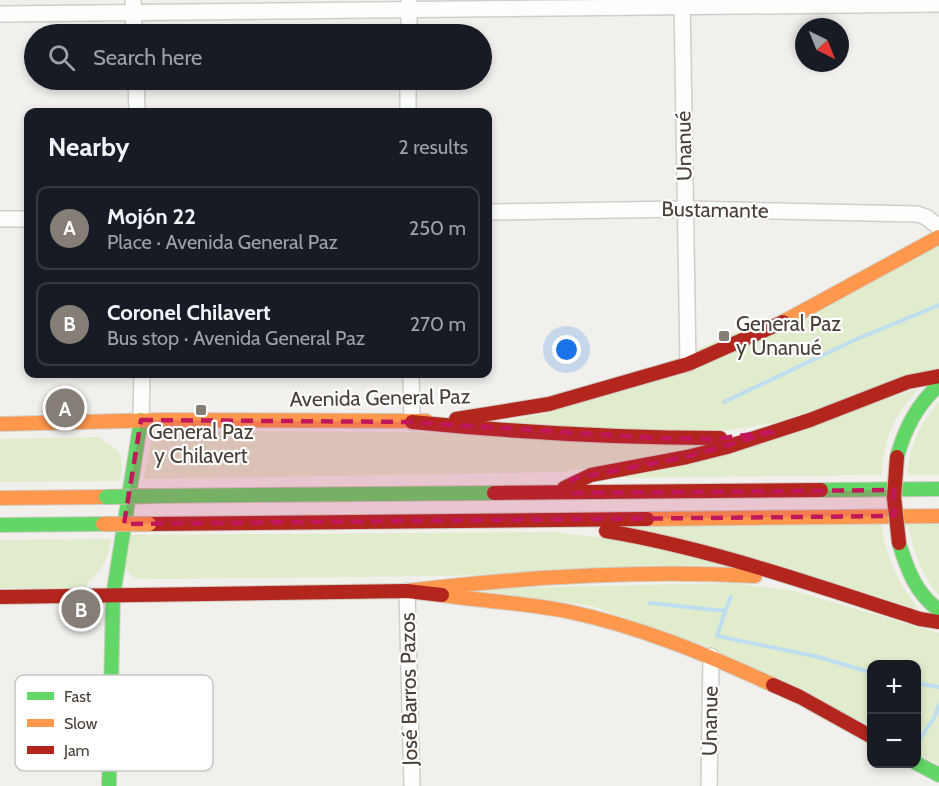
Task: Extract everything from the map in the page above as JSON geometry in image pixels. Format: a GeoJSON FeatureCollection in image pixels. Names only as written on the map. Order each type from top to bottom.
{"type":"FeatureCollection","features":[{"type":"Feature","properties":{"kind":"main road","name":"Avenida General Paz"},"geometry":{"type":"LineString","coordinates":[[0,424],[141,420],[412,422],[466,418],[549,404],[688,364],[791,318],[939,237]]}},
{"type":"Feature","properties":{"kind":"main road"},"geometry":{"type":"LineString","coordinates":[[552,493],[591,476],[687,457],[777,431],[908,382],[939,376]]}},
{"type":"Feature","properties":{"kind":"main road"},"geometry":{"type":"LineString","coordinates":[[939,385],[921,403],[902,436],[897,457],[894,497],[899,543],[905,566],[916,586],[932,606],[939,610]]}},
{"type":"Feature","properties":{"kind":"main road"},"geometry":{"type":"LineString","coordinates":[[111,675],[113,596],[141,420]]}},
{"type":"Feature","properties":{"kind":"main road"},"geometry":{"type":"LineString","coordinates":[[412,422],[481,429],[659,438],[714,439],[777,431]]}},
{"type":"Feature","properties":{"kind":"main road"},"geometry":{"type":"LineString","coordinates":[[0,498],[939,489]]}},
{"type":"Feature","properties":{"kind":"main road"},"geometry":{"type":"LineString","coordinates":[[0,525],[939,516]]}},
{"type":"Feature","properties":{"kind":"main road"},"geometry":{"type":"LineString","coordinates":[[553,520],[704,551],[920,619],[939,622]]}},
{"type":"Feature","properties":{"kind":"main road"},"geometry":{"type":"LineString","coordinates":[[0,597],[407,591],[470,583],[613,575],[735,574],[788,578]]}},
{"type":"Feature","properties":{"kind":"main road"},"geometry":{"type":"LineString","coordinates":[[407,591],[565,610],[656,635],[711,656],[800,697],[867,734]]}},
{"type":"Feature","properties":{"kind":"main road"},"geometry":{"type":"LineString","coordinates":[[921,766],[939,775]]}},
{"type":"Feature","properties":{"kind":"main road"},"geometry":{"type":"LineString","coordinates":[[109,771],[109,786]]}},
{"type":"Feature","properties":{"kind":"street","name":"Unanué"},"geometry":{"type":"LineString","coordinates":[[682,3],[688,364]]}},
{"type":"Feature","properties":{"kind":"street"},"geometry":{"type":"LineString","coordinates":[[0,14],[133,6],[939,4]]}},
{"type":"Feature","properties":{"kind":"street"},"geometry":{"type":"LineString","coordinates":[[409,5],[409,24]]}},
{"type":"Feature","properties":{"kind":"street"},"geometry":{"type":"LineString","coordinates":[[133,6],[134,24]]}},
{"type":"Feature","properties":{"kind":"street"},"geometry":{"type":"LineString","coordinates":[[136,90],[137,108]]}},
{"type":"Feature","properties":{"kind":"street"},"geometry":{"type":"LineString","coordinates":[[408,90],[408,108]]}},
{"type":"Feature","properties":{"kind":"street","name":"Bustamante"},"geometry":{"type":"LineString","coordinates":[[492,212],[684,209],[917,214],[926,217],[939,227]]}},
{"type":"Feature","properties":{"kind":"street"},"geometry":{"type":"LineString","coordinates":[[0,219],[24,219]]}},
{"type":"Feature","properties":{"kind":"street"},"geometry":{"type":"LineString","coordinates":[[141,420],[142,378]]}},
{"type":"Feature","properties":{"kind":"street"},"geometry":{"type":"LineString","coordinates":[[411,378],[412,422]]}},
{"type":"Feature","properties":{"kind":"street","name":"José Barros Pazos"},"geometry":{"type":"LineString","coordinates":[[407,591],[412,786]]}},
{"type":"Feature","properties":{"kind":"street","name":"Unanue"},"geometry":{"type":"LineString","coordinates":[[709,786],[711,656]]}},
{"type":"Feature","properties":{"kind":"highlighted area"},"geometry":{"type":"Polygon","coordinates":[[[141,420],[412,422],[659,438],[714,439],[777,431],[687,457],[572,479],[574,493],[894,490],[895,516],[124,524],[141,420]]]}},
{"type":"Feature","properties":{"kind":"green space"},"geometry":{"type":"Polygon","coordinates":[[[939,246],[939,368],[774,423],[701,434],[501,422],[551,412],[939,246]]]}},
{"type":"Feature","properties":{"kind":"green space"},"geometry":{"type":"Polygon","coordinates":[[[918,389],[901,410],[891,429],[881,475],[616,478],[918,389]]]}},
{"type":"Feature","properties":{"kind":"green space"},"geometry":{"type":"Polygon","coordinates":[[[939,402],[939,475],[907,475],[910,454],[917,436],[939,402]]]}},
{"type":"Feature","properties":{"kind":"green space"},"geometry":{"type":"Polygon","coordinates":[[[161,431],[411,432],[706,445],[560,472],[144,479],[151,442],[161,431]]]}},
{"type":"Feature","properties":{"kind":"green space"},"geometry":{"type":"Polygon","coordinates":[[[100,437],[120,456],[122,466],[120,481],[0,482],[0,439],[100,437]]]}},
{"type":"Feature","properties":{"kind":"green space"},"geometry":{"type":"Polygon","coordinates":[[[881,523],[886,548],[894,570],[920,610],[619,526],[881,523]]]}},
{"type":"Feature","properties":{"kind":"green space"},"geometry":{"type":"Polygon","coordinates":[[[907,523],[939,523],[939,595],[922,570],[907,523]]]}},
{"type":"Feature","properties":{"kind":"green space"},"geometry":{"type":"Polygon","coordinates":[[[553,532],[621,540],[729,565],[446,576],[141,579],[134,578],[125,568],[130,535],[553,532]]]}},
{"type":"Feature","properties":{"kind":"green space"},"geometry":{"type":"Polygon","coordinates":[[[111,539],[104,564],[87,583],[87,588],[0,588],[0,540],[111,539]]]}},
{"type":"Feature","properties":{"kind":"green space"},"geometry":{"type":"Polygon","coordinates":[[[730,583],[791,590],[939,633],[939,765],[921,755],[921,660],[867,660],[867,724],[708,647],[592,606],[469,589],[730,583]]]}},
{"type":"Feature","properties":{"kind":"waterway"},"geometry":{"type":"LineString","coordinates":[[724,402],[857,339],[939,305]]}},
{"type":"Feature","properties":{"kind":"waterway"},"geometry":{"type":"LineString","coordinates":[[725,611],[731,597]]}},
{"type":"Feature","properties":{"kind":"waterway"},"geometry":{"type":"LineString","coordinates":[[650,603],[725,611],[717,636],[819,657],[867,671]]}},
{"type":"Feature","properties":{"kind":"waterway"},"geometry":{"type":"LineString","coordinates":[[921,684],[939,687]]}},
{"type":"Feature","properties":{"kind":"waterway"},"geometry":{"type":"LineString","coordinates":[[921,738],[934,718],[939,705]]}},
{"type":"Feature","properties":{"kind":"traffic: fast"},"geometry":{"type":"LineString","coordinates":[[897,457],[913,418],[924,401],[939,385]]}},
{"type":"Feature","properties":{"kind":"traffic: fast"},"geometry":{"type":"LineString","coordinates":[[111,675],[113,596],[141,420]]}},
{"type":"Feature","properties":{"kind":"traffic: fast"},"geometry":{"type":"LineString","coordinates":[[821,490],[939,489]]}},
{"type":"Feature","properties":{"kind":"traffic: fast"},"geometry":{"type":"LineString","coordinates":[[154,496],[494,493]]}},
{"type":"Feature","properties":{"kind":"traffic: fast"},"geometry":{"type":"LineString","coordinates":[[106,497],[154,496]]}},
{"type":"Feature","properties":{"kind":"traffic: fast"},"geometry":{"type":"LineString","coordinates":[[0,525],[103,524]]}},
{"type":"Feature","properties":{"kind":"traffic: fast"},"geometry":{"type":"LineString","coordinates":[[899,543],[918,589],[939,610]]}},
{"type":"Feature","properties":{"kind":"traffic: fast"},"geometry":{"type":"LineString","coordinates":[[921,766],[939,775]]}},
{"type":"Feature","properties":{"kind":"traffic: fast"},"geometry":{"type":"LineString","coordinates":[[109,771],[109,786]]}},
{"type":"Feature","properties":{"kind":"traffic: slow"},"geometry":{"type":"LineString","coordinates":[[783,322],[939,237]]}},
{"type":"Feature","properties":{"kind":"traffic: slow"},"geometry":{"type":"LineString","coordinates":[[0,424],[163,420],[426,421]]}},
{"type":"Feature","properties":{"kind":"traffic: slow"},"geometry":{"type":"LineString","coordinates":[[0,498],[106,497]]}},
{"type":"Feature","properties":{"kind":"traffic: slow"},"geometry":{"type":"LineString","coordinates":[[647,519],[939,516]]}},
{"type":"Feature","properties":{"kind":"traffic: slow"},"geometry":{"type":"LineString","coordinates":[[103,524],[149,524]]}},
{"type":"Feature","properties":{"kind":"traffic: slow"},"geometry":{"type":"LineString","coordinates":[[407,591],[494,582],[625,574],[755,576]]}},
{"type":"Feature","properties":{"kind":"traffic: slow"},"geometry":{"type":"LineString","coordinates":[[442,595],[535,606],[593,617],[671,642],[773,685]]}},
{"type":"Feature","properties":{"kind":"traffic: jam"},"geometry":{"type":"LineString","coordinates":[[456,419],[549,404],[688,364],[783,322]]}},
{"type":"Feature","properties":{"kind":"traffic: jam"},"geometry":{"type":"LineString","coordinates":[[564,488],[591,475],[727,447],[810,420],[908,382],[939,376]]}},
{"type":"Feature","properties":{"kind":"traffic: jam"},"geometry":{"type":"LineString","coordinates":[[412,422],[566,434],[720,438]]}},
{"type":"Feature","properties":{"kind":"traffic: jam"},"geometry":{"type":"LineString","coordinates":[[897,457],[894,497],[899,543]]}},
{"type":"Feature","properties":{"kind":"traffic: jam"},"geometry":{"type":"LineString","coordinates":[[494,493],[821,490]]}},
{"type":"Feature","properties":{"kind":"traffic: jam"},"geometry":{"type":"LineString","coordinates":[[149,524],[647,519]]}},
{"type":"Feature","properties":{"kind":"traffic: jam"},"geometry":{"type":"LineString","coordinates":[[606,531],[725,558],[920,619],[939,622]]}},
{"type":"Feature","properties":{"kind":"traffic: jam"},"geometry":{"type":"LineString","coordinates":[[0,597],[407,591],[442,595]]}},
{"type":"Feature","properties":{"kind":"traffic: jam"},"geometry":{"type":"LineString","coordinates":[[773,685],[800,697],[867,734]]}},
{"type":"Feature","properties":{"kind":"place","name":"General Paz y Unanué"},"geometry":{"type":"Point","coordinates":[724,336]}},
{"type":"Feature","properties":{"kind":"place","name":"Mojón 22"},"geometry":{"type":"Point","coordinates":[65,408]}},
{"type":"Feature","properties":{"kind":"place","name":"General Paz y Chilavert"},"geometry":{"type":"Point","coordinates":[201,410]}},
{"type":"Feature","properties":{"kind":"place","name":"Coronel Chilavert"},"geometry":{"type":"Point","coordinates":[81,609]}}]}
